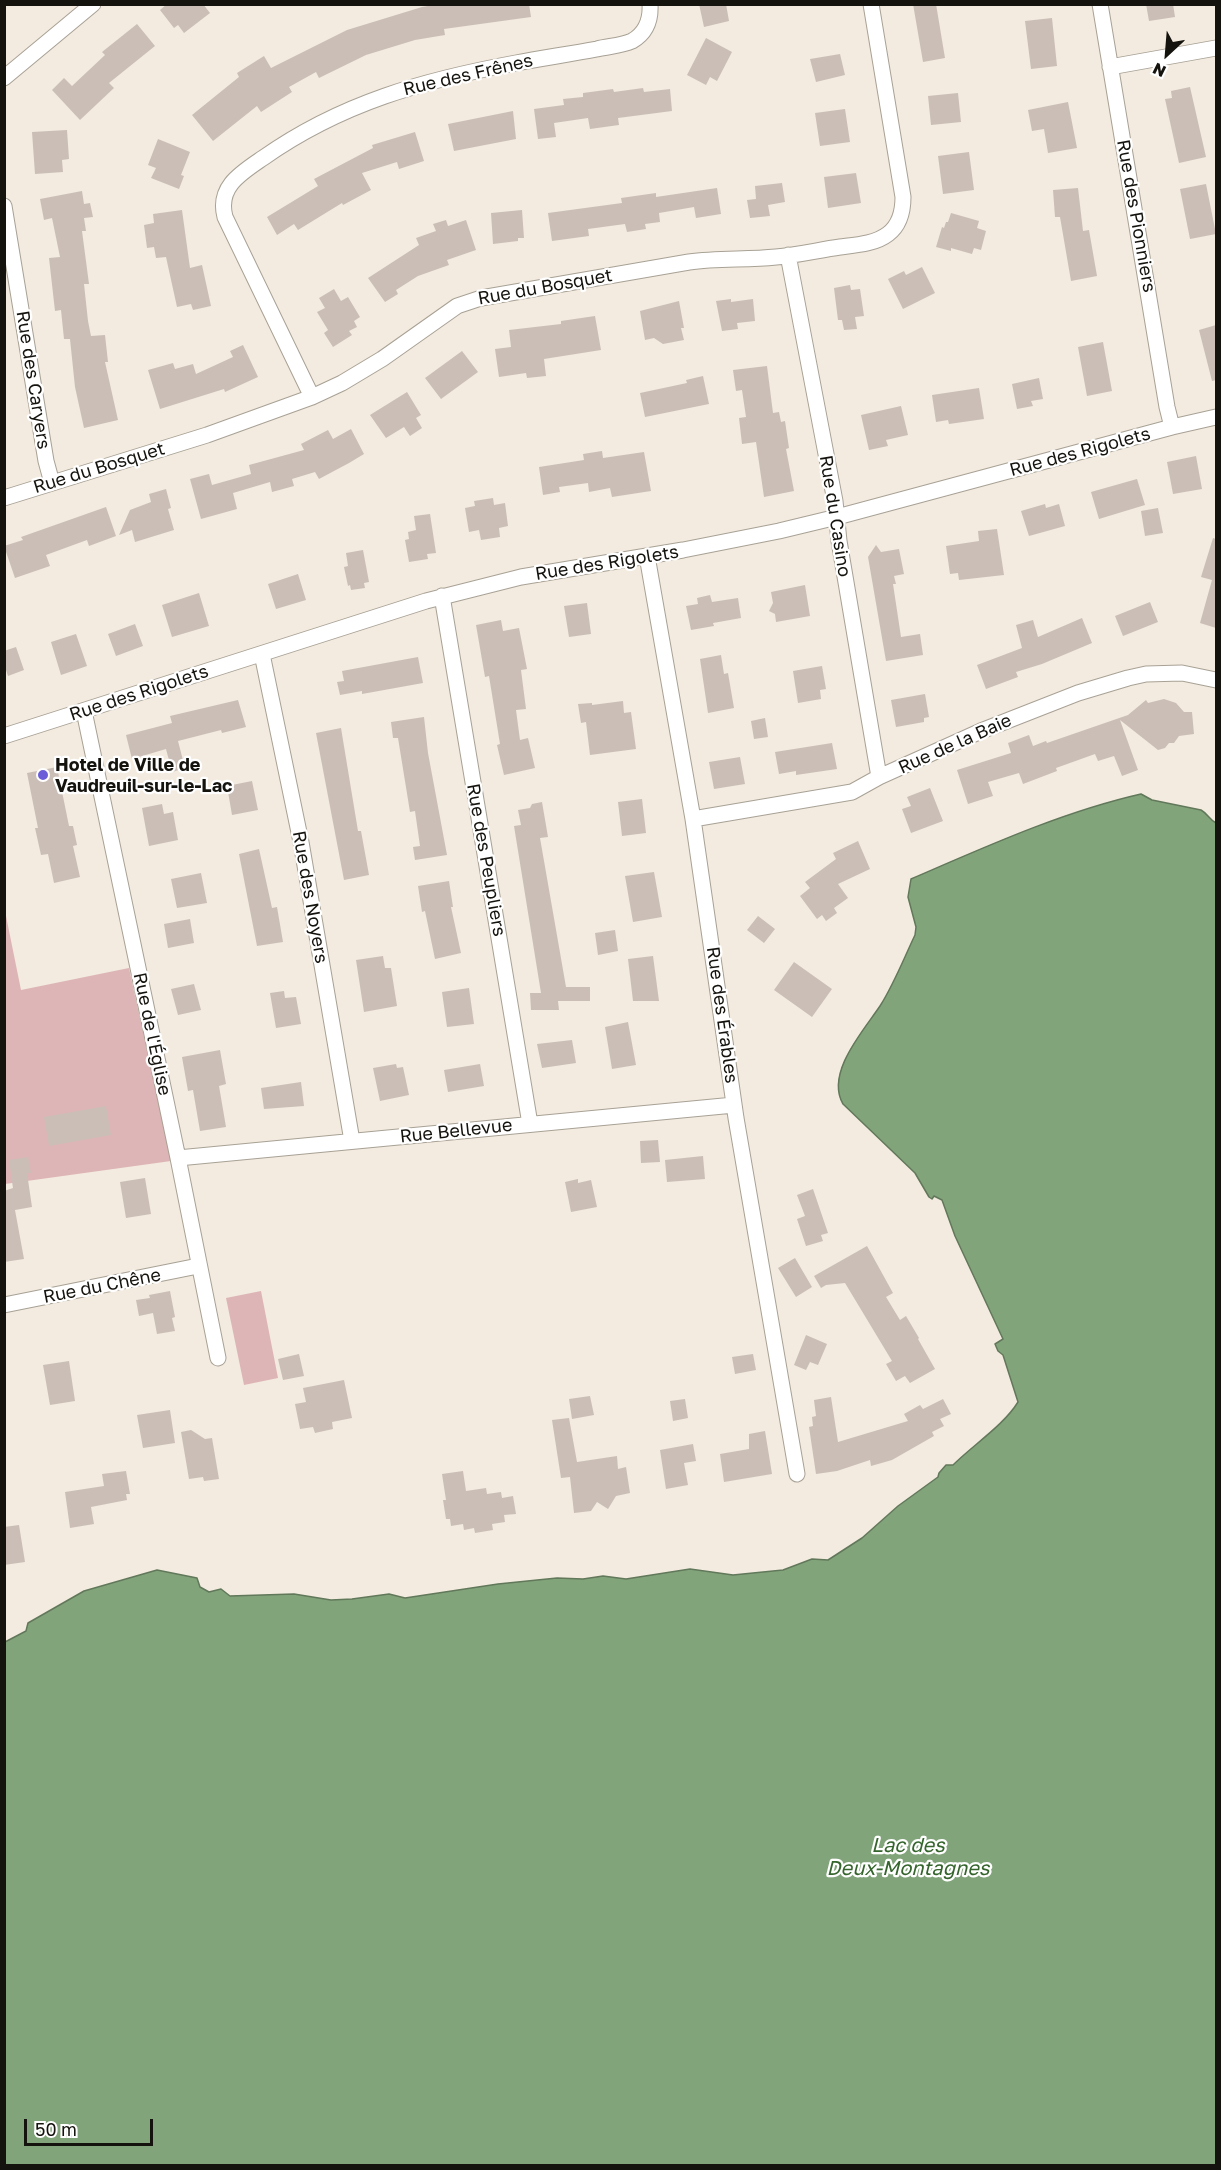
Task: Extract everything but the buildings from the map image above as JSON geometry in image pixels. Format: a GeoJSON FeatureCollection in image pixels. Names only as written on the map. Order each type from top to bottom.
{"type":"FeatureCollection","features":[{"type":"Feature","properties":{"kind":"street"},"geometry":{"type":"LineString","coordinates":[[4,78],[93,4]]}},
{"type":"Feature","properties":{"kind":"street","name":"Rue des Frênes"},"geometry":{"type":"LineString","coordinates":[[312,397],[225,217],[223,200],[229,184],[251,166],[303,132],[343,111],[386,95],[444,77],[632,41],[642,34],[648,23],[650,4]]}},
{"type":"Feature","properties":{"kind":"street","name":"Rue du Bosquet"},"geometry":{"type":"LineString","coordinates":[[4,498],[207,435],[312,397],[342,383],[382,359],[457,306],[480,298],[689,262],[788,255],[876,240],[889,234],[901,214],[902,185],[871,4]]}},
{"type":"Feature","properties":{"kind":"street","name":"Rue des Pionniers"},"geometry":{"type":"LineString","coordinates":[[1100,4],[1172,427]]}},
{"type":"Feature","properties":{"kind":"street"},"geometry":{"type":"LineString","coordinates":[[1110,67],[1216,48]]}},
{"type":"Feature","properties":{"kind":"street","name":"Rue des Caryers"},"geometry":{"type":"LineString","coordinates":[[4,207],[46,461],[52,483]]}},
{"type":"Feature","properties":{"kind":"street","name":"Rue du Casino"},"geometry":{"type":"LineString","coordinates":[[788,255],[835,501],[850,610],[879,777]]}},
{"type":"Feature","properties":{"kind":"street","name":"Rue des Rigolets"},"geometry":{"type":"LineString","coordinates":[[4,736],[442,596],[521,577],[758,535],[837,517],[1216,417]]}},
{"type":"Feature","properties":{"kind":"street","name":"Rue des Érables"},"geometry":{"type":"LineString","coordinates":[[647,556],[693,819],[734,1106],[797,1474]]}},
{"type":"Feature","properties":{"kind":"street","name":"Rue des Peupliers"},"geometry":{"type":"LineString","coordinates":[[442,596],[530,1124]]}},
{"type":"Feature","properties":{"kind":"street","name":"Rue des Noyers"},"geometry":{"type":"LineString","coordinates":[[262,654],[301,842],[352,1141]]}},
{"type":"Feature","properties":{"kind":"street","name":"Rue de la Baie"},"geometry":{"type":"LineString","coordinates":[[693,819],[845,795],[981,730],[1078,693],[1128,678],[1146,674],[1182,673],[1216,680]]}},
{"type":"Feature","properties":{"kind":"street","name":"Rue de l'Église"},"geometry":{"type":"LineString","coordinates":[[84,711],[218,1358]]}},
{"type":"Feature","properties":{"kind":"street","name":"Rue Bellevue"},"geometry":{"type":"LineString","coordinates":[[178,1158],[734,1106]]}},
{"type":"Feature","properties":{"kind":"street","name":"Rue du Chêne"},"geometry":{"type":"LineString","coordinates":[[4,1305],[198,1266]]}},
{"type":"Feature","properties":{"kind":"shaded area"},"geometry":{"type":"Polygon","coordinates":[[[4,906],[21,990],[129,968],[171,1161],[5,1184],[4,906]]]}},
{"type":"Feature","properties":{"kind":"shaded area"},"geometry":{"type":"Polygon","coordinates":[[[261,1291],[278,1378],[244,1385],[226,1298],[261,1291]]]}},
{"type":"Feature","properties":{"kind":"water","name":"Lac des Deux-Montagnes"},"geometry":{"type":"Polygon","coordinates":[[[1141,794],[1152,800],[1201,810],[1216,823],[1216,2165],[5,2165],[5,1642],[26,1631],[28,1623],[84,1591],[157,1570],[197,1578],[200,1587],[209,1592],[221,1589],[230,1596],[294,1594],[331,1600],[389,1594],[405,1598],[557,1578],[583,1579],[603,1576],[626,1579],[690,1569],[733,1575],[783,1570],[812,1559],[828,1560],[862,1538],[898,1506],[938,1477],[946,1465],[953,1465],[997,1427],[1018,1402],[1003,1355],[995,1344],[1003,1339],[955,1236],[942,1200],[934,1196],[932,1199],[929,1197],[915,1173],[843,1104],[839,1092],[839,1079],[849,1052],[885,998],[915,935],[916,927],[908,897],[911,879],[1053,820],[1141,794]]]}},
{"type":"Feature","properties":{"kind":"place","name":"Hotel de Ville de Vaudreuil-sur-le-Lac"},"geometry":{"type":"Point","coordinates":[43,775]}}]}
